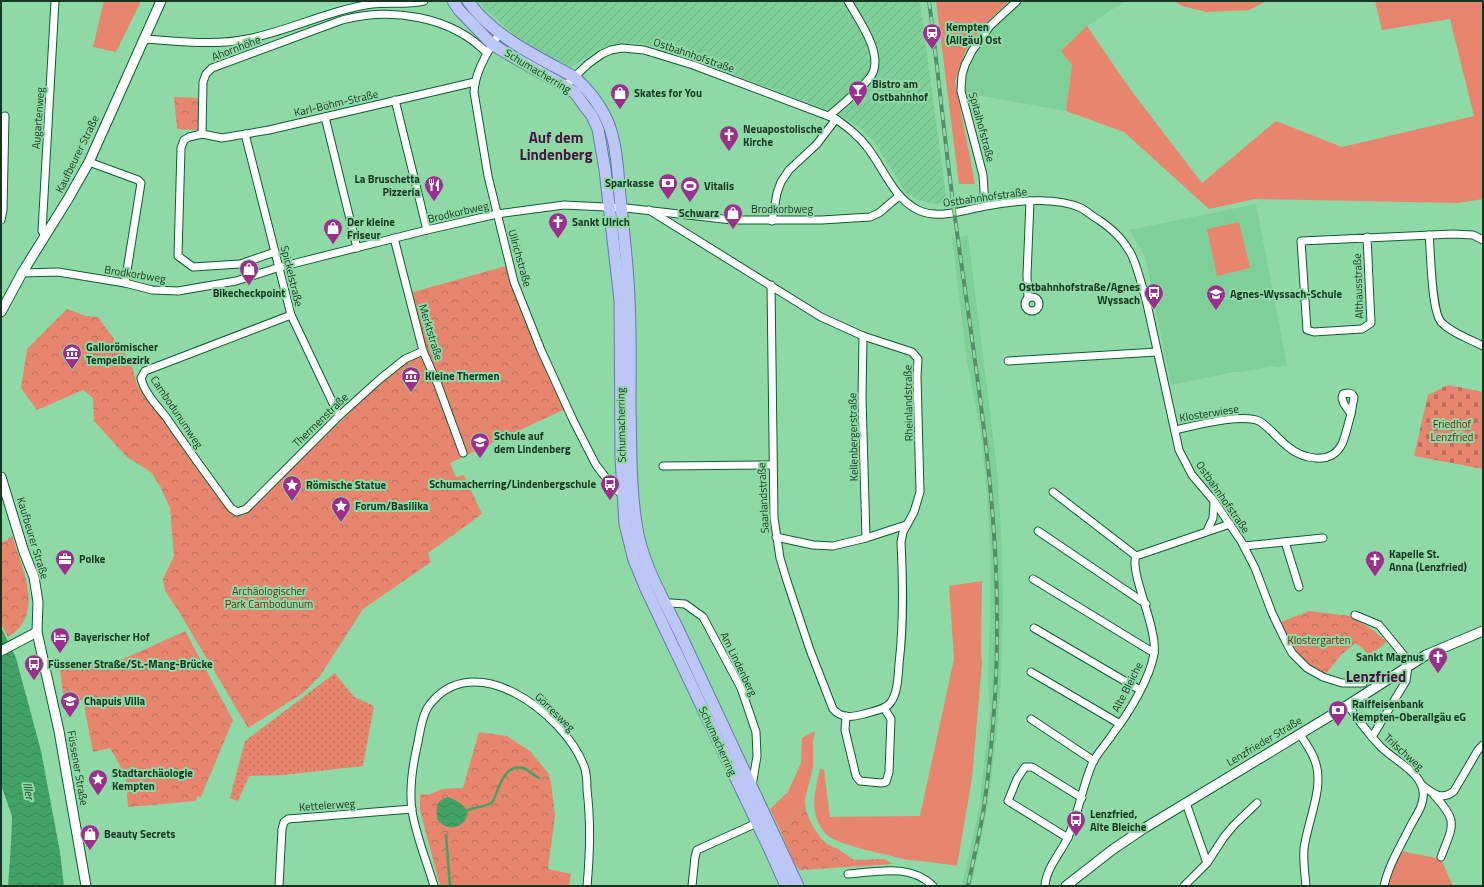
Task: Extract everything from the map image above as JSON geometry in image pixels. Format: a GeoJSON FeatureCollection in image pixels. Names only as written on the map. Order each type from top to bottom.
{"type":"FeatureCollection","features":[{"type":"Feature","properties":{"kind":"main road","name":"Schumacherring"},"geometry":{"type":"LineString","coordinates":[[453,1],[490,49],[508,54],[575,93],[592,116],[598,129],[610,206],[620,300],[627,473],[639,540],[647,564],[798,886]]}},
{"type":"Feature","properties":{"kind":"main road","name":"Schumacherring"},"geometry":{"type":"LineString","coordinates":[[468,1],[484,19],[512,42],[574,77],[592,94],[602,108],[610,127],[621,208],[629,300],[626,458]]}},
{"type":"Feature","properties":{"kind":"main road","name":"Schumacherring"},"geometry":{"type":"LineString","coordinates":[[627,473],[623,495],[624,524],[629,544],[640,574],[786,886]]}},
{"type":"Feature","properties":{"kind":"street","name":"Augartenweg"},"geometry":{"type":"LineString","coordinates":[[45,235],[42,231],[55,1]]}},
{"type":"Feature","properties":{"kind":"street","name":"Kaufbeurer Straße"},"geometry":{"type":"LineString","coordinates":[[1,312],[22,273],[89,162],[161,1]]}},
{"type":"Feature","properties":{"kind":"street"},"geometry":{"type":"LineString","coordinates":[[144,38],[205,43],[245,40],[372,4],[424,1]]}},
{"type":"Feature","properties":{"kind":"street"},"geometry":{"type":"LineString","coordinates":[[772,221],[777,193],[781,182],[789,170],[817,144],[832,117],[871,77],[874,70],[876,59],[873,48],[864,28],[848,1]]}},
{"type":"Feature","properties":{"kind":"street","name":"Spitalhofstraße"},"geometry":{"type":"LineString","coordinates":[[985,206],[983,175],[961,91],[962,75],[972,51],[990,26],[1017,1]]}},
{"type":"Feature","properties":{"kind":"street","name":"Ahornhöhe"},"geometry":{"type":"LineString","coordinates":[[202,134],[204,82],[206,74],[212,68],[342,20],[354,17],[386,14],[418,18],[436,23],[464,35],[490,49]]}},
{"type":"Feature","properties":{"kind":"street","name":"Ullrichstraße"},"geometry":{"type":"LineString","coordinates":[[500,33],[490,49],[475,82],[474,92],[496,214],[514,282],[573,420],[596,465],[613,487],[623,495]]}},
{"type":"Feature","properties":{"kind":"street","name":"Ostbahnhofstraße"},"geometry":{"type":"LineString","coordinates":[[565,86],[588,64],[602,54],[611,50],[622,48],[644,50],[693,65],[832,117],[852,130],[867,146],[899,196],[918,210],[941,214],[966,211],[985,206],[1030,201],[1048,201],[1082,208],[1116,232],[1131,253],[1147,304],[1179,450],[1192,475],[1214,501],[1244,546],[1255,568],[1272,613],[1292,653],[1307,668],[1323,677],[1342,683],[1363,683]]}},
{"type":"Feature","properties":{"kind":"street","name":"Karl-Böhm-Straße"},"geometry":{"type":"LineString","coordinates":[[202,134],[222,138],[245,134],[475,82]]}},
{"type":"Feature","properties":{"kind":"street"},"geometry":{"type":"LineString","coordinates":[[395,100],[427,230]]}},
{"type":"Feature","properties":{"kind":"street"},"geometry":{"type":"LineString","coordinates":[[1,220],[3,210],[5,116]]}},
{"type":"Feature","properties":{"kind":"street"},"geometry":{"type":"LineString","coordinates":[[325,117],[357,248]]}},
{"type":"Feature","properties":{"kind":"street"},"geometry":{"type":"LineString","coordinates":[[202,134],[189,137],[184,140],[182,148],[178,256],[193,267],[240,264],[275,252]]}},
{"type":"Feature","properties":{"kind":"street","name":"Spickelstraße"},"geometry":{"type":"LineString","coordinates":[[245,134],[291,315],[339,416]]}},
{"type":"Feature","properties":{"kind":"street"},"geometry":{"type":"LineString","coordinates":[[89,162],[138,180],[140,183],[124,283]]}},
{"type":"Feature","properties":{"kind":"street","name":"Brodkorbweg"},"geometry":{"type":"LineString","coordinates":[[22,273],[58,272],[124,283],[152,290],[178,291],[236,281],[280,267],[496,214],[564,205],[610,206],[732,220],[822,220],[870,217],[879,213],[899,196]]}},
{"type":"Feature","properties":{"kind":"street"},"geometry":{"type":"LineString","coordinates":[[1028,298],[1027,275],[1030,201]]}},
{"type":"Feature","properties":{"kind":"street","name":"Rheinlandstraße"},"geometry":{"type":"LineString","coordinates":[[649,210],[821,317],[863,336],[906,349],[916,354],[918,359],[917,376],[920,492],[914,512],[906,524],[901,542],[903,609],[900,655],[897,684],[891,703],[884,708]]}},
{"type":"Feature","properties":{"kind":"street"},"geometry":{"type":"LineString","coordinates":[[1367,237],[1453,234],[1473,235],[1483,240]]}},
{"type":"Feature","properties":{"kind":"street"},"geometry":{"type":"LineString","coordinates":[[1429,235],[1435,306],[1438,318],[1453,332],[1483,346]]}},
{"type":"Feature","properties":{"kind":"street","name":"Althausstraße"},"geometry":{"type":"LineString","coordinates":[[1367,237],[1371,322],[1362,329],[1314,332],[1307,330],[1301,240],[1367,237]]}},
{"type":"Feature","properties":{"kind":"street","name":"Merktstraße"},"geometry":{"type":"LineString","coordinates":[[394,238],[423,351],[438,385],[463,453]]}},
{"type":"Feature","properties":{"kind":"street","name":"Saarlandstraße"},"geometry":{"type":"LineString","coordinates":[[771,285],[772,465],[776,537],[780,558],[810,650],[833,709],[838,714],[846,716]]}},
{"type":"Feature","properties":{"kind":"street","name":"Cambodunumweg"},"geometry":{"type":"LineString","coordinates":[[238,512],[232,508],[188,449],[149,394],[142,383],[141,378],[145,371],[291,315]]}},
{"type":"Feature","properties":{"kind":"street","name":"Kellenbergerstraße"},"geometry":{"type":"LineString","coordinates":[[863,336],[862,398],[866,538]]}},
{"type":"Feature","properties":{"kind":"street","name":"Thermenstraße"},"geometry":{"type":"LineString","coordinates":[[238,512],[246,509],[339,416],[380,379],[404,359],[423,351]]}},
{"type":"Feature","properties":{"kind":"street"},"geometry":{"type":"LineString","coordinates":[[1008,361],[1157,352]]}},
{"type":"Feature","properties":{"kind":"street","name":"Klosterwiese"},"geometry":{"type":"LineString","coordinates":[[1175,430],[1211,422],[1244,418],[1259,421],[1287,447],[1297,453],[1310,458],[1323,458],[1333,454],[1342,444],[1351,414]]}},
{"type":"Feature","properties":{"kind":"street"},"geometry":{"type":"LineString","coordinates":[[663,466],[772,465]]}},
{"type":"Feature","properties":{"kind":"street","name":"Kaufbeurer Straße"},"geometry":{"type":"LineString","coordinates":[[1,477],[24,552],[34,577],[38,602],[37,632]]}},
{"type":"Feature","properties":{"kind":"street"},"geometry":{"type":"LineString","coordinates":[[1053,492],[1136,556],[1230,524]]}},
{"type":"Feature","properties":{"kind":"street"},"geometry":{"type":"LineString","coordinates":[[1207,531],[1213,518],[1214,501]]}},
{"type":"Feature","properties":{"kind":"street"},"geometry":{"type":"LineString","coordinates":[[776,537],[813,545],[833,546],[866,538],[906,524]]}},
{"type":"Feature","properties":{"kind":"street"},"geometry":{"type":"LineString","coordinates":[[1038,531],[1146,604]]}},
{"type":"Feature","properties":{"kind":"street"},"geometry":{"type":"LineString","coordinates":[[1244,546],[1323,538]]}},
{"type":"Feature","properties":{"kind":"street"},"geometry":{"type":"LineString","coordinates":[[1285,542],[1299,587]]}},
{"type":"Feature","properties":{"kind":"street","name":"Alte Bleiche"},"geometry":{"type":"LineString","coordinates":[[1045,886],[1045,879],[1068,838],[1074,824],[1094,761],[1120,724],[1149,672],[1154,653],[1154,638],[1146,604],[1134,566],[1136,556]]}},
{"type":"Feature","properties":{"kind":"street"},"geometry":{"type":"LineString","coordinates":[[1033,579],[1154,653]]}},
{"type":"Feature","properties":{"kind":"street","name":"Am Lindenberg"},"geometry":{"type":"LineString","coordinates":[[666,604],[671,602],[685,604],[703,617],[741,688],[756,732],[758,756],[752,786]]}},
{"type":"Feature","properties":{"kind":"street"},"geometry":{"type":"LineString","coordinates":[[1355,615],[1379,625],[1410,665],[1406,681],[1372,737]]}},
{"type":"Feature","properties":{"kind":"street"},"geometry":{"type":"LineString","coordinates":[[1034,628],[1140,690]]}},
{"type":"Feature","properties":{"kind":"street"},"geometry":{"type":"LineString","coordinates":[[7,649],[37,632]]}},
{"type":"Feature","properties":{"kind":"street","name":"Füssener Straße"},"geometry":{"type":"LineString","coordinates":[[37,632],[59,732],[86,886]]}},
{"type":"Feature","properties":{"kind":"street","name":"Lenzfrieder Straße"},"geometry":{"type":"LineString","coordinates":[[1066,886],[1112,850],[1143,829],[1348,705],[1426,655],[1483,632]]}},
{"type":"Feature","properties":{"kind":"street"},"geometry":{"type":"LineString","coordinates":[[1031,672],[1120,724]]}},
{"type":"Feature","properties":{"kind":"street","name":"Görresweg"},"geometry":{"type":"LineString","coordinates":[[434,886],[412,810],[412,770],[420,731],[427,708],[439,695],[450,687],[461,683],[486,683],[510,690],[526,699],[543,712],[564,734],[579,756],[585,768],[589,807],[590,860],[587,886]]}},
{"type":"Feature","properties":{"kind":"street","name":"Trilschweg"},"geometry":{"type":"LineString","coordinates":[[1348,705],[1360,724],[1381,747],[1416,775],[1422,785],[1424,793],[1421,806],[1387,872],[1384,886]]}},
{"type":"Feature","properties":{"kind":"street"},"geometry":{"type":"LineString","coordinates":[[884,708],[891,719],[889,772],[886,782],[881,784],[860,781],[856,776],[845,730],[846,716],[860,715],[884,708]]}},
{"type":"Feature","properties":{"kind":"street"},"geometry":{"type":"LineString","coordinates":[[1031,719],[1094,761]]}},
{"type":"Feature","properties":{"kind":"street"},"geometry":{"type":"LineString","coordinates":[[1300,734],[1311,752],[1318,771],[1318,783],[1304,848],[1304,872],[1306,886]]}},
{"type":"Feature","properties":{"kind":"street"},"geometry":{"type":"LineString","coordinates":[[1434,794],[1442,796],[1449,795],[1454,791],[1478,750],[1483,745]]}},
{"type":"Feature","properties":{"kind":"street"},"geometry":{"type":"LineString","coordinates":[[1068,838],[1008,801],[1017,779],[1025,767],[1032,767],[1082,798]]}},
{"type":"Feature","properties":{"kind":"street"},"geometry":{"type":"LineString","coordinates":[[1422,785],[1434,794],[1449,814],[1452,826],[1440,857]]}},
{"type":"Feature","properties":{"kind":"street"},"geometry":{"type":"LineString","coordinates":[[1186,803],[1207,863]]}},
{"type":"Feature","properties":{"kind":"street"},"geometry":{"type":"LineString","coordinates":[[1184,886],[1207,863],[1224,837],[1257,803]]}},
{"type":"Feature","properties":{"kind":"street","name":"Kettelerweg"},"geometry":{"type":"LineString","coordinates":[[279,886],[282,829],[284,822],[288,819],[412,810]]}},
{"type":"Feature","properties":{"kind":"street"},"geometry":{"type":"LineString","coordinates":[[692,886],[695,857],[698,850],[757,823]]}},
{"type":"Feature","properties":{"kind":"street"},"geometry":{"type":"LineString","coordinates":[[848,874],[900,870],[922,876],[933,886]]}},
{"type":"Feature","properties":{"kind":"shaded area"},"geometry":{"type":"Polygon","coordinates":[[[477,1],[920,1],[947,203],[934,204],[918,200],[906,193],[873,140],[858,126],[833,112],[693,59],[641,43],[619,44],[599,49],[568,69],[513,34],[477,1]]]}},
{"type":"Feature","properties":{"kind":"shaded area"},"geometry":{"type":"Polygon","coordinates":[[[1024,1],[1125,1],[1087,26],[1061,51],[1072,65],[1066,111],[965,93],[968,67],[992,30],[1024,1]]]}},
{"type":"Feature","properties":{"kind":"shaded area","name":"Agnes-Wyssach-Schule"},"geometry":{"type":"Polygon","coordinates":[[[1256,204],[1287,365],[1234,372],[1171,385],[1145,256],[1129,230],[1256,204]]]}},
{"type":"Feature","properties":{"kind":"shaded area"},"geometry":{"type":"Polygon","coordinates":[[[968,235],[997,468],[1002,548],[1003,610],[1001,682],[996,741],[987,810],[971,886],[962,886],[979,808],[990,710],[988,682],[990,550],[985,471],[980,429],[967,361],[952,238],[968,235]]]}},
{"type":"Feature","properties":{"kind":"green space"},"geometry":{"type":"Polygon","coordinates":[[[104,1],[141,1],[116,52],[93,47],[104,1]]]}},
{"type":"Feature","properties":{"kind":"green space"},"geometry":{"type":"Polygon","coordinates":[[[936,1],[1009,1],[981,28],[965,52],[955,81],[975,184],[959,184],[936,1]]]}},
{"type":"Feature","properties":{"kind":"green space"},"geometry":{"type":"Polygon","coordinates":[[[1174,1],[1267,1],[1249,10],[1206,12],[1182,6],[1174,1]]]}},
{"type":"Feature","properties":{"kind":"green space"},"geometry":{"type":"Polygon","coordinates":[[[1375,1],[1483,1],[1483,199],[1458,203],[1255,199],[1209,209],[1124,132],[1066,111],[1072,65],[1061,51],[1087,26],[1130,89],[1202,183],[1276,121],[1342,147],[1474,116],[1450,19],[1382,30],[1375,1]]]}},
{"type":"Feature","properties":{"kind":"green space"},"geometry":{"type":"Polygon","coordinates":[[[174,97],[198,98],[198,130],[177,129],[174,97]]]}},
{"type":"Feature","properties":{"kind":"green space"},"geometry":{"type":"Polygon","coordinates":[[[1239,222],[1250,268],[1217,276],[1207,229],[1239,222]]]}},
{"type":"Feature","properties":{"kind":"green space","name":"Archäologischer Park Cambodunum"},"geometry":{"type":"Polygon","coordinates":[[[506,266],[511,284],[565,409],[450,463],[456,477],[464,475],[482,514],[428,553],[431,562],[363,609],[320,676],[303,693],[248,728],[178,610],[165,591],[163,579],[174,556],[170,508],[161,488],[151,472],[127,457],[94,421],[93,398],[83,390],[37,410],[21,388],[27,349],[67,309],[86,316],[98,317],[131,362],[137,385],[230,511],[243,516],[373,390],[407,363],[427,352],[413,292],[506,266]]]}},
{"type":"Feature","properties":{"kind":"green space","name":"Friedhof Lenzfried"},"geometry":{"type":"Polygon","coordinates":[[[1448,385],[1483,392],[1483,469],[1414,456],[1428,395],[1448,385]]]}},
{"type":"Feature","properties":{"kind":"green space"},"geometry":{"type":"Polygon","coordinates":[[[12,536],[25,576],[29,604],[26,616],[19,628],[8,637],[1,624],[1,542],[8,540],[8,538],[12,536]]]}},
{"type":"Feature","properties":{"kind":"green space"},"geometry":{"type":"Polygon","coordinates":[[[982,581],[982,663],[972,778],[957,866],[902,859],[848,845],[830,837],[825,833],[816,817],[814,802],[820,769],[824,770],[830,817],[920,816],[954,659],[949,586],[982,581]]]}},
{"type":"Feature","properties":{"kind":"green space","name":"Klostergarten"},"geometry":{"type":"Polygon","coordinates":[[[1309,611],[1350,616],[1373,630],[1387,642],[1370,655],[1356,643],[1342,654],[1324,676],[1308,666],[1294,652],[1281,622],[1309,611]]]}},
{"type":"Feature","properties":{"kind":"green space"},"geometry":{"type":"Polygon","coordinates":[[[185,631],[233,720],[201,797],[197,796],[196,801],[128,807],[126,776],[110,748],[93,752],[83,700],[64,702],[60,670],[120,660],[185,631]]]}},
{"type":"Feature","properties":{"kind":"green space"},"geometry":{"type":"Polygon","coordinates":[[[335,673],[354,697],[374,706],[363,766],[283,775],[249,776],[238,801],[230,798],[245,741],[335,673]]]}},
{"type":"Feature","properties":{"kind":"green space"},"geometry":{"type":"Polygon","coordinates":[[[815,731],[813,741],[813,767],[805,799],[781,832],[770,809],[788,792],[801,763],[802,738],[815,731]]]}},
{"type":"Feature","properties":{"kind":"green space"},"geometry":{"type":"Polygon","coordinates":[[[479,732],[507,736],[530,751],[549,774],[555,816],[548,869],[571,874],[569,886],[440,886],[420,810],[420,794],[428,795],[442,789],[463,788],[479,732]]]}},
{"type":"Feature","properties":{"kind":"green space"},"geometry":{"type":"Polygon","coordinates":[[[805,799],[806,811],[812,825],[827,844],[838,849],[854,860],[884,859],[893,864],[800,870],[793,863],[781,832],[805,799]]]}},
{"type":"Feature","properties":{"kind":"green space"},"geometry":{"type":"Polygon","coordinates":[[[1401,851],[1441,859],[1452,884],[1455,886],[1387,886],[1390,873],[1401,851]]]}},
{"type":"Feature","properties":{"kind":"water","name":"Iller"},"geometry":{"type":"Polygon","coordinates":[[[1,627],[16,658],[41,751],[60,852],[64,886],[8,886],[12,816],[1,785],[1,627]]]}},
{"type":"Feature","properties":{"kind":"water"},"geometry":{"type":"Polygon","coordinates":[[[447,797],[462,804],[467,812],[466,819],[460,825],[448,827],[438,821],[438,803],[447,797]]]}},
{"type":"Feature","properties":{"kind":"waterway"},"geometry":{"type":"LineString","coordinates":[[466,811],[492,803],[502,780],[510,770],[523,768],[539,778]]}},
{"type":"Feature","properties":{"kind":"waterway"},"geometry":{"type":"LineString","coordinates":[[446,835],[450,886]]}},
{"type":"Feature","properties":{"kind":"railway"},"geometry":{"type":"LineString","coordinates":[[929,1],[953,203],[983,421],[993,516],[996,563],[997,660],[990,758],[981,827],[968,886]]}},
{"type":"Feature","properties":{"kind":"place","name":"Kempten (Allgäu) Ost"},"geometry":{"type":"Point","coordinates":[932,50]}},
{"type":"Feature","properties":{"kind":"place","name":"Bistro am Ostbahnhof"},"geometry":{"type":"Point","coordinates":[858,107]}},
{"type":"Feature","properties":{"kind":"place","name":"Skates for You"},"geometry":{"type":"Point","coordinates":[620,110]}},
{"type":"Feature","properties":{"kind":"place","name":"Neuapostolische Kirche"},"geometry":{"type":"Point","coordinates":[729,152]}},
{"type":"Feature","properties":{"kind":"place","name":"Sparkasse"},"geometry":{"type":"Point","coordinates":[668,200]}},
{"type":"Feature","properties":{"kind":"place","name":"La Bruschetta Pizzeria"},"geometry":{"type":"Point","coordinates":[434,202]}},
{"type":"Feature","properties":{"kind":"place","name":"Vitalis"},"geometry":{"type":"Point","coordinates":[690,203]}},
{"type":"Feature","properties":{"kind":"place","name":"Schwarz"},"geometry":{"type":"Point","coordinates":[733,230]}},
{"type":"Feature","properties":{"kind":"place","name":"Sankt Ulrich"},"geometry":{"type":"Point","coordinates":[558,239]}},
{"type":"Feature","properties":{"kind":"place","name":"Der kleine Friseur"},"geometry":{"type":"Point","coordinates":[333,245]}},
{"type":"Feature","properties":{"kind":"place","name":"Bikecheckpoint"},"geometry":{"type":"Point","coordinates":[249,286]}},
{"type":"Feature","properties":{"kind":"place","name":"Ostbahnhofstraße/Agnes Wyssach"},"geometry":{"type":"Point","coordinates":[1154,310]}},
{"type":"Feature","properties":{"kind":"place","name":"Agnes-Wyssach-Schule"},"geometry":{"type":"Point","coordinates":[1216,311]}},
{"type":"Feature","properties":{"kind":"place","name":"Gallorömischer Tempelbezirk"},"geometry":{"type":"Point","coordinates":[72,370]}},
{"type":"Feature","properties":{"kind":"place","name":"Kleine Thermen"},"geometry":{"type":"Point","coordinates":[411,393]}},
{"type":"Feature","properties":{"kind":"place","name":"Schule auf dem Lindenberg"},"geometry":{"type":"Point","coordinates":[480,459]}},
{"type":"Feature","properties":{"kind":"place","name":"Schumacherring/Lindenbergschule"},"geometry":{"type":"Point","coordinates":[610,501]}},
{"type":"Feature","properties":{"kind":"place","name":"Römische Statue"},"geometry":{"type":"Point","coordinates":[292,502]}},
{"type":"Feature","properties":{"kind":"place","name":"Forum/Basilika"},"geometry":{"type":"Point","coordinates":[341,523]}},
{"type":"Feature","properties":{"kind":"place","name":"Polke"},"geometry":{"type":"Point","coordinates":[65,576]}},
{"type":"Feature","properties":{"kind":"place","name":"Kapelle St. Anna (Lenzfried)"},"geometry":{"type":"Point","coordinates":[1375,577]}},
{"type":"Feature","properties":{"kind":"place","name":"Bayerischer Hof"},"geometry":{"type":"Point","coordinates":[60,654]}},
{"type":"Feature","properties":{"kind":"place","name":"Sankt Magnus"},"geometry":{"type":"Point","coordinates":[1438,674]}},
{"type":"Feature","properties":{"kind":"place","name":"Füssener Straße/St.-Mang-Brücke"},"geometry":{"type":"Point","coordinates":[34,681]}},
{"type":"Feature","properties":{"kind":"place","name":"Chapuis Villa"},"geometry":{"type":"Point","coordinates":[70,718]}},
{"type":"Feature","properties":{"kind":"place","name":"Raiffeisenbank Kempten-Oberallgäu eG"},"geometry":{"type":"Point","coordinates":[1338,727]}},
{"type":"Feature","properties":{"kind":"place","name":"Stadtarchäologie Kempten"},"geometry":{"type":"Point","coordinates":[98,796]}},
{"type":"Feature","properties":{"kind":"place","name":"Lenzfried, Alte Bleiche"},"geometry":{"type":"Point","coordinates":[1076,837]}},
{"type":"Feature","properties":{"kind":"place","name":"Beauty Secrets"},"geometry":{"type":"Point","coordinates":[90,851]}},
{"type":"Feature","properties":{"kind":"district","name":"Auf dem Lindenberg"},"geometry":{"type":"Point","coordinates":[556,146]}},
{"type":"Feature","properties":{"kind":"district","name":"Lenzfried"},"geometry":{"type":"Point","coordinates":[1376,676]}}]}
